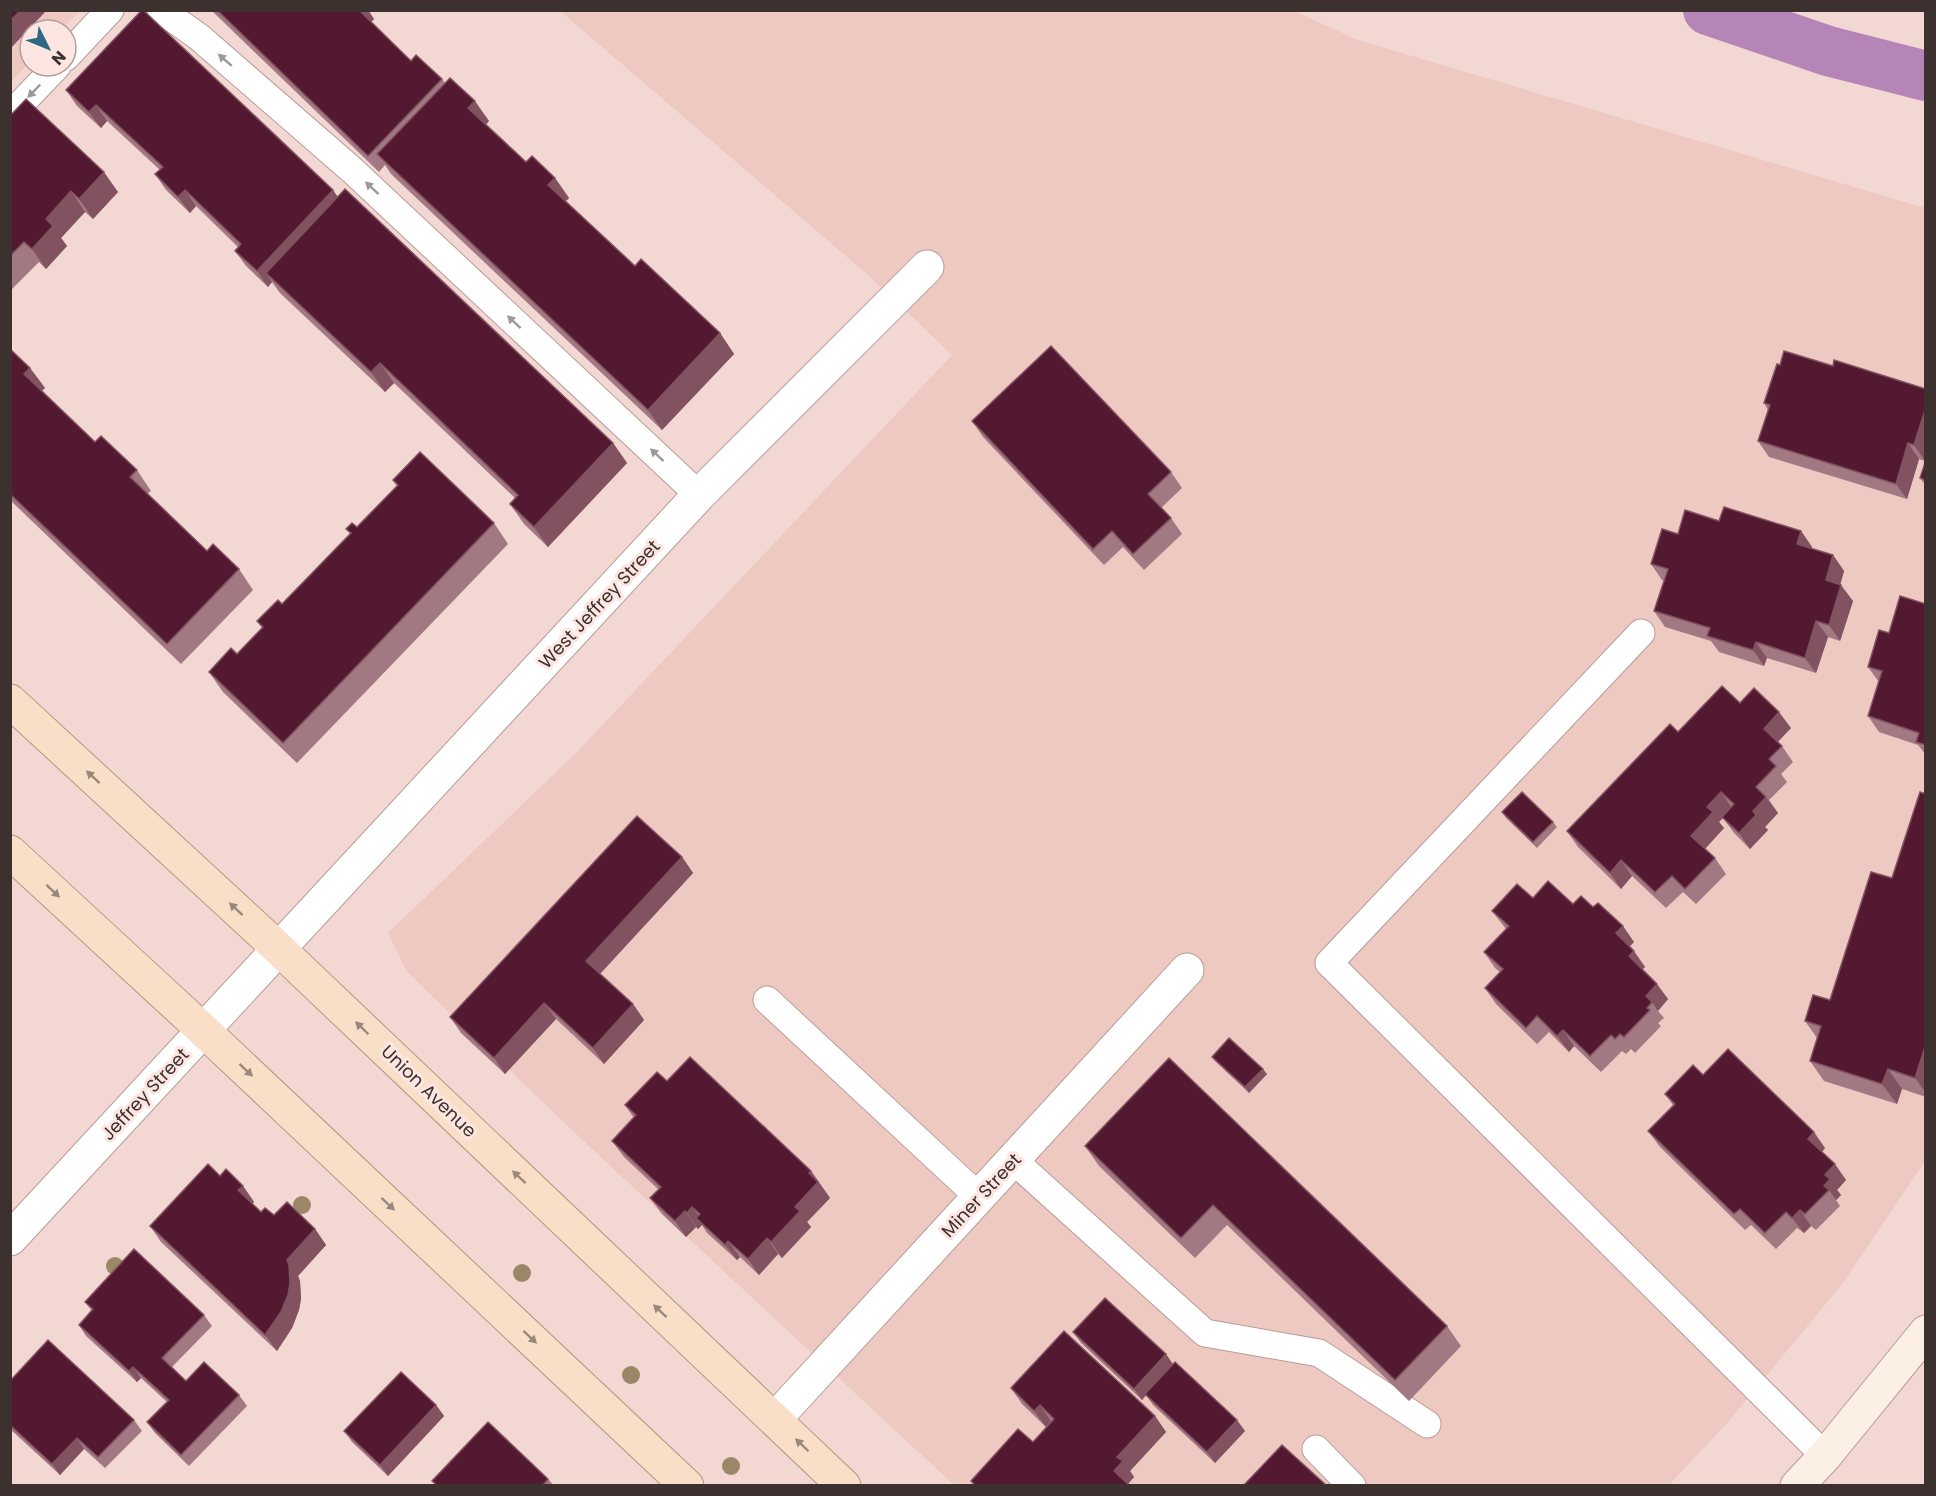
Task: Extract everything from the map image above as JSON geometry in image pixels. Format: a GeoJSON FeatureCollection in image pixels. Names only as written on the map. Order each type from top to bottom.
{"type":"FeatureCollection","features":[{"type":"Feature","properties":{"kind":"main road","name":"Union Avenue"},"geometry":{"type":"LineString","coordinates":[[10,700],[279,949],[844,1485]]}},
{"type":"Feature","properties":{"kind":"main road"},"geometry":{"type":"LineString","coordinates":[[10,852],[687,1485]]}},
{"type":"Feature","properties":{"kind":"main road"},"geometry":{"type":"LineString","coordinates":[[1797,1485],[1825,1456],[1926,1332]]}},
{"type":"Feature","properties":{"kind":"street","name":"West Jeffrey Street"},"geometry":{"type":"LineString","coordinates":[[279,949],[699,495],[927,267]]}},
{"type":"Feature","properties":{"kind":"street","name":"Jeffrey Street"},"geometry":{"type":"LineString","coordinates":[[10,1239],[279,949]]}},
{"type":"Feature","properties":{"kind":"street","name":"Miner Street"},"geometry":{"type":"LineString","coordinates":[[775,1419],[1187,970]]}},
{"type":"Feature","properties":{"kind":"lane"},"geometry":{"type":"LineString","coordinates":[[78,44],[110,10]]}},
{"type":"Feature","properties":{"kind":"lane"},"geometry":{"type":"LineString","coordinates":[[160,10],[199,37],[352,170],[699,495]]}},
{"type":"Feature","properties":{"kind":"lane"},"geometry":{"type":"LineString","coordinates":[[10,115],[45,78]]}},
{"type":"Feature","properties":{"kind":"lane"},"geometry":{"type":"LineString","coordinates":[[1641,633],[1329,963],[1825,1456]]}},
{"type":"Feature","properties":{"kind":"lane"},"geometry":{"type":"LineString","coordinates":[[767,1000],[979,1197]]}},
{"type":"Feature","properties":{"kind":"lane"},"geometry":{"type":"LineString","coordinates":[[1014,1160],[1205,1333],[1319,1353],[1427,1424]]}},
{"type":"Feature","properties":{"kind":"lane"},"geometry":{"type":"LineString","coordinates":[[1316,1449],[1352,1485]]}},
{"type":"Feature","properties":{"kind":"shaded area"},"geometry":{"type":"Polygon","coordinates":[[[11,11],[80,11],[73,18],[18,18],[18,75],[11,82],[11,11]]]}},
{"type":"Feature","properties":{"kind":"shaded area"},"geometry":{"type":"Polygon","coordinates":[[[560,11],[1294,11],[1358,40],[1925,208],[1925,1161],[1843,1283],[1729,1421],[1669,1485],[954,1485],[592,1149],[407,972],[388,933],[577,752],[952,355],[869,276],[560,11]]]}},
{"type":"Feature","properties":{"kind":"building"},"geometry":{"type":"Polygon","coordinates":[[[10,10],[21,10],[10,21],[10,10]]]}},
{"type":"Feature","properties":{"kind":"building"},"geometry":{"type":"Polygon","coordinates":[[[143,10],[333,190],[257,271],[235,251],[241,244],[185,190],[178,197],[155,174],[163,167],[96,105],[89,112],[66,90],[143,10]]]}},
{"type":"Feature","properties":{"kind":"building"},"geometry":{"type":"Polygon","coordinates":[[[217,10],[359,10],[411,61],[416,55],[442,79],[368,156],[217,10]]]}},
{"type":"Feature","properties":{"kind":"building"},"geometry":{"type":"Polygon","coordinates":[[[450,78],[475,101],[468,108],[526,162],[532,156],[555,178],[548,185],[635,266],[641,259],[720,333],[648,410],[377,154],[450,78]]]}},
{"type":"Feature","properties":{"kind":"building"},"geometry":{"type":"Polygon","coordinates":[[[26,99],[104,172],[79,199],[71,191],[46,219],[53,226],[32,249],[24,242],[10,256],[10,116],[26,99]]]}},
{"type":"Feature","properties":{"kind":"building"},"geometry":{"type":"Polygon","coordinates":[[[345,189],[613,443],[534,527],[510,504],[518,495],[380,363],[371,372],[266,273],[345,189]]]}},
{"type":"Feature","properties":{"kind":"building"},"geometry":{"type":"Polygon","coordinates":[[[1051,346],[1171,472],[1148,494],[1171,518],[1133,554],[1112,531],[1093,549],[972,421],[1051,346]]]}},
{"type":"Feature","properties":{"kind":"building"},"geometry":{"type":"Polygon","coordinates":[[[10,349],[30,368],[24,374],[95,442],[101,436],[137,470],[130,477],[207,551],[213,544],[239,569],[167,644],[10,494],[10,349]]]}},
{"type":"Feature","properties":{"kind":"building"},"geometry":{"type":"Polygon","coordinates":[[[1784,351],[1833,366],[1834,360],[1926,389],[1926,407],[1914,445],[1908,443],[1896,484],[1758,441],[1770,405],[1764,403],[1777,364],[1780,365],[1784,351]]]}},
{"type":"Feature","properties":{"kind":"building"},"geometry":{"type":"Polygon","coordinates":[[[420,452],[494,523],[283,743],[209,672],[231,648],[237,654],[263,627],[257,621],[278,600],[282,604],[351,533],[346,529],[352,523],[357,527],[398,485],[393,480],[420,452]]]}},
{"type":"Feature","properties":{"kind":"building"},"geometry":{"type":"Polygon","coordinates":[[[1926,460],[1926,480],[1920,478],[1926,460]]]}},
{"type":"Feature","properties":{"kind":"building"},"geometry":{"type":"Polygon","coordinates":[[[1724,507],[1801,531],[1797,544],[1833,555],[1826,580],[1841,585],[1829,625],[1816,621],[1805,658],[1756,642],[1753,650],[1707,636],[1710,628],[1654,611],[1668,569],[1651,564],[1662,529],[1678,534],[1685,510],[1719,521],[1724,507]]]}},
{"type":"Feature","properties":{"kind":"building"},"geometry":{"type":"Polygon","coordinates":[[[1900,596],[1926,604],[1926,745],[1916,742],[1919,733],[1868,716],[1882,671],[1868,667],[1879,630],[1889,633],[1900,596]]]}},
{"type":"Feature","properties":{"kind":"building"},"geometry":{"type":"Polygon","coordinates":[[[1722,686],[1740,703],[1754,688],[1779,712],[1764,729],[1782,746],[1769,759],[1776,766],[1756,787],[1766,797],[1753,811],[1756,815],[1739,833],[1722,817],[1734,804],[1721,792],[1707,807],[1713,812],[1691,836],[1715,858],[1685,889],[1672,876],[1655,892],[1621,860],[1610,873],[1567,831],[1670,724],[1678,732],[1722,686]]]}},
{"type":"Feature","properties":{"kind":"building"},"geometry":{"type":"Polygon","coordinates":[[[1522,792],[1553,822],[1533,842],[1502,812],[1522,792]]]}},
{"type":"Feature","properties":{"kind":"building"},"geometry":{"type":"Polygon","coordinates":[[[1920,792],[1926,794],[1926,1044],[1915,1078],[1888,1069],[1882,1084],[1810,1061],[1821,1026],[1805,1021],[1813,995],[1830,1000],[1871,872],[1892,878],[1920,792]]]}},
{"type":"Feature","properties":{"kind":"building"},"geometry":{"type":"Polygon","coordinates":[[[637,816],[682,857],[586,961],[633,1004],[593,1048],[544,1003],[494,1058],[450,1017],[637,816]]]}},
{"type":"Feature","properties":{"kind":"building"},"geometry":{"type":"Polygon","coordinates":[[[1548,881],[1573,904],[1581,896],[1593,907],[1598,903],[1623,926],[1616,933],[1634,951],[1629,956],[1657,984],[1646,996],[1652,1002],[1647,1008],[1650,1010],[1624,1037],[1620,1034],[1615,1039],[1611,1035],[1590,1056],[1563,1030],[1557,1036],[1537,1016],[1526,1028],[1485,988],[1503,969],[1484,952],[1509,926],[1492,911],[1517,884],[1533,898],[1548,881]]]}},
{"type":"Feature","properties":{"kind":"building"},"geometry":{"type":"Polygon","coordinates":[[[1229,1038],[1263,1069],[1245,1087],[1212,1057],[1229,1038]]]}},
{"type":"Feature","properties":{"kind":"building"},"geometry":{"type":"Polygon","coordinates":[[[1728,1049],[1814,1132],[1808,1139],[1835,1164],[1825,1175],[1830,1179],[1824,1186],[1829,1190],[1805,1214],[1800,1210],[1792,1218],[1786,1212],[1765,1233],[1740,1209],[1734,1214],[1648,1131],[1675,1104],[1665,1094],[1693,1065],[1703,1075],[1728,1049]]]}},
{"type":"Feature","properties":{"kind":"building"},"geometry":{"type":"Polygon","coordinates":[[[690,1057],[811,1171],[809,1173],[818,1182],[795,1207],[800,1211],[771,1242],[767,1238],[748,1259],[728,1241],[725,1245],[696,1218],[700,1214],[692,1207],[675,1221],[650,1198],[661,1187],[612,1141],[636,1115],[625,1105],[657,1072],[667,1081],[690,1057]]]}},
{"type":"Feature","properties":{"kind":"building"},"geometry":{"type":"Polygon","coordinates":[[[1169,1058],[1447,1326],[1395,1380],[1213,1205],[1181,1238],[1085,1146],[1169,1058]]]}},
{"type":"Feature","properties":{"kind":"building"},"geometry":{"type":"Polygon","coordinates":[[[208,1164],[220,1176],[226,1169],[243,1186],[238,1190],[261,1212],[265,1208],[274,1215],[287,1202],[315,1229],[287,1260],[290,1283],[288,1295],[281,1312],[265,1335],[150,1226],[208,1164]]]}},
{"type":"Feature","properties":{"kind":"building"},"geometry":{"type":"Polygon","coordinates":[[[134,1249],[204,1315],[162,1358],[186,1381],[204,1362],[239,1395],[181,1455],[147,1422],[169,1400],[133,1367],[129,1371],[79,1325],[93,1309],[85,1302],[134,1249]]]}},
{"type":"Feature","properties":{"kind":"building"},"geometry":{"type":"Polygon","coordinates":[[[1105,1298],[1166,1354],[1134,1389],[1073,1332],[1105,1298]]]}},
{"type":"Feature","properties":{"kind":"building"},"geometry":{"type":"Polygon","coordinates":[[[1064,1331],[1155,1416],[1117,1457],[1123,1461],[1114,1471],[1129,1485],[975,1485],[971,1481],[1018,1429],[1033,1442],[1054,1419],[1040,1405],[1034,1411],[1011,1388],[1064,1331]]]}},
{"type":"Feature","properties":{"kind":"building"},"geometry":{"type":"Polygon","coordinates":[[[48,1340],[134,1420],[98,1457],[77,1438],[52,1464],[10,1425],[10,1381],[48,1340]]]}},
{"type":"Feature","properties":{"kind":"building"},"geometry":{"type":"Polygon","coordinates":[[[1175,1362],[1237,1420],[1207,1452],[1145,1394],[1175,1362]]]}},
{"type":"Feature","properties":{"kind":"building"},"geometry":{"type":"Polygon","coordinates":[[[401,1372],[436,1405],[380,1465],[344,1431],[401,1372]]]}},
{"type":"Feature","properties":{"kind":"building"},"geometry":{"type":"Polygon","coordinates":[[[488,1422],[548,1479],[543,1485],[437,1485],[432,1481],[488,1422]]]}},
{"type":"Feature","properties":{"kind":"building"},"geometry":{"type":"Polygon","coordinates":[[[1282,1445],[1326,1485],[1244,1485],[1282,1445]]]}},
{"type":"Feature","properties":{"kind":"waterway"},"geometry":{"type":"LineString","coordinates":[[1708,10],[1828,51],[1926,76]]}}]}
